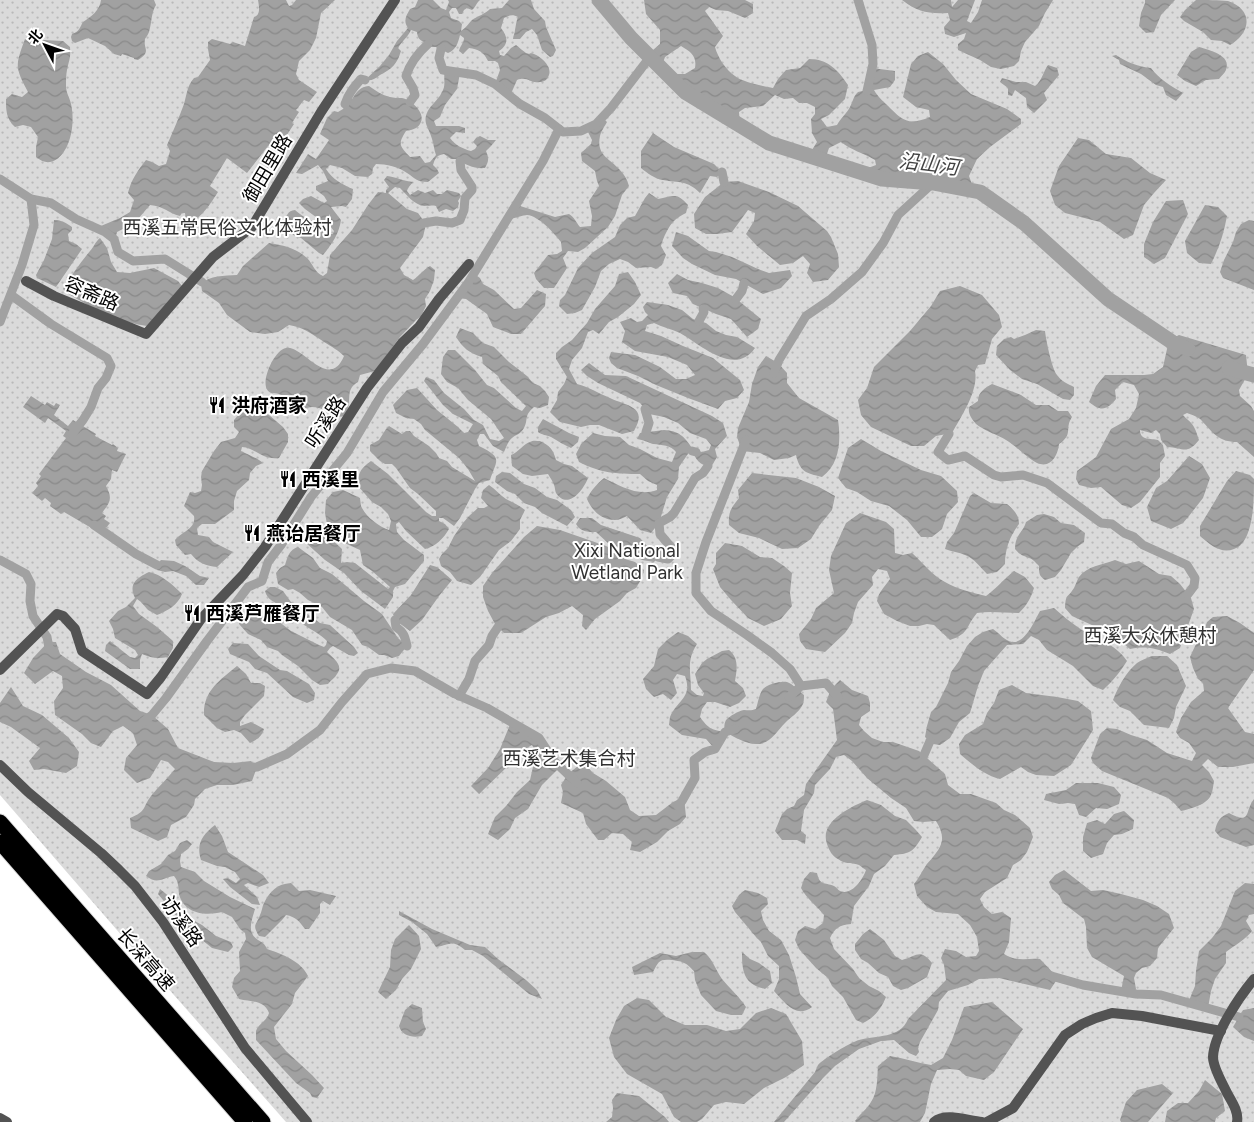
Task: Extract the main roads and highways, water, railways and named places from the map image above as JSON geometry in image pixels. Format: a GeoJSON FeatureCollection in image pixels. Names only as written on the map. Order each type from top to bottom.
{"type":"FeatureCollection","features":[{"type":"Feature","properties":{"kind":"highway","name":"长深高速"},"geometry":{"type":"LineString","coordinates":[[0,822],[263,1122]]}},
{"type":"Feature","properties":{"kind":"highway","name":"长深高速"},"geometry":{"type":"LineString","coordinates":[[0,842],[245,1122]]}},
{"type":"Feature","properties":{"kind":"water"},"geometry":{"type":"Polygon","coordinates":[[[101,0],[154,0],[156,5],[152,14],[149,32],[145,39],[146,52],[138,60],[122,54],[121,56],[114,54],[105,46],[88,38],[75,43],[72,41],[72,34],[78,31],[83,22],[95,13],[101,0]]]}},
{"type":"Feature","properties":{"kind":"water"},"geometry":{"type":"Polygon","coordinates":[[[258,0],[286,0],[289,6],[296,0],[335,0],[321,13],[316,38],[310,50],[299,61],[296,74],[299,80],[317,92],[309,102],[304,100],[296,110],[299,112],[280,149],[277,148],[275,151],[268,146],[247,173],[227,158],[210,186],[218,192],[205,211],[196,219],[186,221],[185,213],[182,213],[180,216],[150,205],[132,224],[117,232],[114,239],[96,228],[130,212],[134,200],[128,193],[129,188],[135,175],[146,160],[159,166],[166,164],[170,151],[167,145],[189,87],[194,78],[198,77],[210,60],[208,42],[212,39],[245,46],[254,17],[259,12],[258,0]]]}},
{"type":"Feature","properties":{"kind":"water"},"geometry":{"type":"Polygon","coordinates":[[[418,0],[433,0],[446,10],[448,0],[480,0],[472,10],[467,8],[462,14],[459,14],[456,8],[452,8],[449,12],[451,18],[462,24],[461,31],[472,20],[490,9],[502,8],[509,0],[531,0],[534,9],[545,21],[556,50],[553,56],[550,57],[542,50],[537,35],[532,29],[526,32],[520,39],[513,39],[518,17],[513,15],[504,18],[501,28],[505,34],[506,43],[499,51],[500,55],[504,56],[516,45],[526,53],[537,55],[548,66],[550,72],[548,77],[541,82],[524,79],[517,80],[510,96],[495,84],[500,70],[498,63],[488,61],[483,53],[475,49],[469,48],[463,54],[459,51],[464,38],[460,35],[455,48],[448,53],[436,47],[431,47],[420,40],[417,32],[411,30],[398,48],[401,51],[394,66],[375,79],[365,80],[380,66],[408,28],[405,21],[406,16],[410,9],[415,7],[418,0]]]}},
{"type":"Feature","properties":{"kind":"water"},"geometry":{"type":"Polygon","coordinates":[[[644,0],[745,0],[753,4],[753,13],[745,18],[728,11],[709,7],[705,11],[723,36],[715,47],[720,59],[728,70],[738,78],[753,84],[773,88],[786,70],[800,68],[809,59],[822,61],[832,66],[848,85],[845,99],[829,115],[821,119],[827,127],[837,125],[849,109],[856,94],[867,90],[872,68],[895,71],[895,80],[890,87],[874,90],[897,115],[911,121],[930,117],[929,110],[916,107],[903,97],[911,64],[918,56],[928,52],[943,64],[971,94],[1007,109],[1021,119],[1021,124],[977,159],[969,176],[974,190],[933,183],[882,179],[864,173],[868,168],[876,165],[875,160],[841,142],[829,148],[827,154],[833,164],[810,153],[817,142],[812,133],[811,119],[815,114],[815,107],[807,103],[799,103],[793,98],[784,99],[775,95],[763,106],[745,108],[739,112],[740,125],[685,92],[670,76],[685,74],[695,68],[694,57],[681,46],[665,57],[661,68],[645,52],[653,50],[660,44],[660,30],[646,14],[644,0]]]}},
{"type":"Feature","properties":{"kind":"water"},"geometry":{"type":"Polygon","coordinates":[[[902,0],[951,0],[952,7],[958,0],[975,0],[967,21],[971,23],[978,12],[982,0],[1053,0],[1039,26],[1025,42],[1019,61],[1014,66],[1001,69],[991,67],[958,50],[958,44],[964,39],[966,33],[954,37],[945,34],[944,27],[950,20],[948,13],[924,11],[902,0]]]}},
{"type":"Feature","properties":{"kind":"water"},"geometry":{"type":"Polygon","coordinates":[[[1145,0],[1175,0],[1161,15],[1154,32],[1146,33],[1139,26],[1145,0]]]}},
{"type":"Feature","properties":{"kind":"water"},"geometry":{"type":"Polygon","coordinates":[[[1196,0],[1228,1],[1242,10],[1247,22],[1237,40],[1230,45],[1222,41],[1211,40],[1203,32],[1184,21],[1180,17],[1196,0]]]}},
{"type":"Feature","properties":{"kind":"water"},"geometry":{"type":"Polygon","coordinates":[[[25,39],[63,41],[70,47],[66,86],[73,118],[71,134],[62,154],[51,162],[44,162],[36,157],[38,137],[31,127],[23,125],[15,127],[7,114],[6,99],[12,94],[22,97],[28,92],[18,66],[19,55],[25,39]]]}},
{"type":"Feature","properties":{"kind":"water"},"geometry":{"type":"Polygon","coordinates":[[[1199,47],[1223,57],[1227,65],[1219,79],[1206,80],[1196,86],[1177,75],[1191,52],[1199,47]]]}},
{"type":"Feature","properties":{"kind":"water"},"geometry":{"type":"Polygon","coordinates":[[[1116,55],[1133,64],[1151,68],[1161,79],[1183,93],[1176,101],[1166,95],[1163,87],[1156,85],[1141,74],[1120,64],[1119,60],[1112,56],[1116,55]]]}},
{"type":"Feature","properties":{"kind":"water"},"geometry":{"type":"Polygon","coordinates":[[[1048,65],[1057,68],[1059,75],[1044,93],[1047,100],[1034,113],[1027,107],[1026,98],[1015,90],[1012,96],[1008,95],[1008,88],[1000,82],[1002,78],[1016,82],[1026,82],[1035,86],[1048,65]]]}},
{"type":"Feature","properties":{"kind":"water"},"geometry":{"type":"Polygon","coordinates":[[[445,70],[460,73],[457,89],[445,105],[440,117],[434,121],[436,126],[459,126],[465,128],[465,133],[456,132],[450,138],[454,143],[471,151],[477,146],[473,142],[480,136],[488,140],[496,140],[486,151],[488,160],[485,168],[470,166],[442,154],[437,157],[433,165],[439,173],[428,182],[419,181],[400,169],[388,165],[376,164],[372,174],[368,177],[355,176],[342,168],[330,165],[326,169],[331,176],[353,189],[352,199],[346,207],[331,207],[341,220],[335,239],[323,255],[301,238],[277,224],[283,221],[289,212],[295,210],[309,220],[318,222],[319,226],[323,226],[325,231],[333,234],[334,231],[330,226],[330,214],[327,219],[320,220],[299,203],[311,196],[324,203],[327,201],[316,190],[316,186],[328,181],[323,171],[318,165],[302,174],[296,173],[308,154],[316,159],[329,140],[320,134],[327,118],[334,111],[338,112],[343,109],[348,99],[352,99],[363,87],[369,86],[379,93],[393,98],[406,99],[414,104],[422,116],[422,120],[419,126],[406,131],[401,144],[410,157],[420,156],[425,163],[430,162],[436,155],[426,124],[426,117],[429,109],[443,90],[445,70]]]}},
{"type":"Feature","properties":{"kind":"water"},"geometry":{"type":"Polygon","coordinates":[[[602,117],[607,122],[601,134],[600,148],[604,156],[622,173],[629,186],[622,195],[615,216],[608,227],[585,248],[578,252],[568,251],[563,258],[567,268],[554,288],[544,288],[536,279],[534,273],[548,255],[557,254],[562,251],[561,242],[546,226],[532,216],[525,215],[507,220],[517,205],[555,217],[569,214],[580,227],[591,226],[592,216],[589,201],[599,186],[595,171],[582,161],[581,153],[591,144],[592,140],[586,128],[596,124],[602,117]]]}},
{"type":"Feature","properties":{"kind":"water"},"geometry":{"type":"Polygon","coordinates":[[[653,133],[674,147],[714,164],[722,172],[717,177],[710,176],[700,193],[687,184],[651,176],[641,168],[641,151],[653,133]]]}},
{"type":"Feature","properties":{"kind":"water"},"geometry":{"type":"Polygon","coordinates":[[[1078,138],[1089,140],[1106,154],[1131,158],[1150,173],[1166,180],[1144,205],[1133,235],[1124,239],[1100,222],[1065,213],[1055,205],[1050,191],[1059,166],[1078,138]]]}},
{"type":"Feature","properties":{"kind":"water"},"geometry":{"type":"Polygon","coordinates":[[[387,176],[413,182],[407,191],[410,195],[418,190],[425,193],[433,190],[437,194],[442,194],[447,190],[459,193],[461,196],[458,201],[458,207],[453,211],[446,209],[439,212],[436,206],[417,204],[400,188],[395,187],[388,193],[407,209],[418,213],[426,224],[423,237],[400,268],[404,275],[413,280],[430,266],[435,270],[434,280],[425,299],[426,306],[421,316],[400,337],[375,371],[360,375],[358,382],[350,390],[345,416],[338,417],[316,407],[300,410],[293,408],[282,395],[271,393],[266,388],[268,370],[278,353],[286,348],[292,349],[315,364],[331,369],[338,366],[344,356],[312,334],[295,326],[289,325],[278,332],[265,334],[250,332],[227,315],[219,303],[202,291],[201,284],[213,277],[237,275],[243,266],[269,243],[294,249],[307,258],[316,271],[323,276],[327,273],[330,255],[352,230],[378,192],[386,193],[389,187],[384,180],[387,176]]]}},
{"type":"Feature","properties":{"kind":"water"},"geometry":{"type":"Polygon","coordinates":[[[738,181],[769,192],[798,206],[827,231],[838,254],[839,267],[828,280],[813,282],[807,273],[810,264],[803,256],[793,263],[780,265],[757,246],[746,234],[754,221],[755,213],[748,210],[732,232],[706,234],[695,228],[694,214],[705,197],[724,182],[738,181]]]}},
{"type":"Feature","properties":{"kind":"water"},"geometry":{"type":"Polygon","coordinates":[[[649,193],[658,199],[671,196],[678,197],[688,205],[686,213],[668,228],[661,246],[666,255],[662,265],[656,269],[651,267],[636,268],[620,259],[609,264],[601,271],[595,287],[582,310],[567,314],[559,306],[560,300],[565,295],[578,268],[592,253],[615,237],[620,225],[627,218],[635,216],[649,193]]]}},
{"type":"Feature","properties":{"kind":"water"},"geometry":{"type":"Polygon","coordinates":[[[1183,200],[1188,214],[1165,258],[1154,264],[1144,257],[1144,244],[1153,222],[1166,201],[1183,200]]]}},
{"type":"Feature","properties":{"kind":"water"},"geometry":{"type":"Polygon","coordinates":[[[1205,205],[1218,207],[1227,216],[1221,240],[1211,264],[1199,263],[1187,253],[1185,241],[1205,205]]]}},
{"type":"Feature","properties":{"kind":"water"},"geometry":{"type":"Polygon","coordinates":[[[54,220],[62,221],[72,227],[68,234],[69,241],[82,249],[56,287],[37,278],[36,275],[52,239],[54,220]]]}},
{"type":"Feature","properties":{"kind":"water"},"geometry":{"type":"Polygon","coordinates":[[[1249,220],[1254,221],[1254,290],[1223,278],[1220,272],[1236,232],[1241,224],[1249,220]]]}},
{"type":"Feature","properties":{"kind":"water"},"geometry":{"type":"Polygon","coordinates":[[[676,232],[688,236],[709,251],[732,257],[769,273],[790,270],[792,276],[781,288],[763,294],[736,279],[715,275],[683,258],[672,246],[676,232]]]}},
{"type":"Feature","properties":{"kind":"water"},"geometry":{"type":"Polygon","coordinates":[[[100,238],[107,248],[111,262],[117,272],[130,273],[154,268],[178,281],[183,287],[147,326],[120,320],[103,313],[63,289],[100,238]]]}},
{"type":"Feature","properties":{"kind":"water"},"geometry":{"type":"Polygon","coordinates":[[[628,272],[641,295],[634,304],[609,322],[599,334],[593,330],[588,332],[582,348],[572,360],[569,369],[577,384],[634,408],[639,416],[638,423],[634,431],[622,434],[599,425],[581,427],[560,422],[550,412],[557,400],[558,392],[567,377],[556,359],[556,353],[572,340],[587,323],[595,309],[615,286],[619,274],[628,272]]]}},
{"type":"Feature","properties":{"kind":"water"},"geometry":{"type":"Polygon","coordinates":[[[474,274],[480,278],[483,284],[494,290],[514,309],[521,308],[537,290],[546,294],[545,306],[521,334],[511,334],[493,327],[487,314],[466,299],[457,298],[474,274]]]}},
{"type":"Feature","properties":{"kind":"water"},"geometry":{"type":"Polygon","coordinates":[[[677,274],[688,280],[718,288],[734,297],[761,319],[758,329],[747,337],[731,319],[693,304],[687,296],[673,293],[668,283],[677,274]]]}},
{"type":"Feature","properties":{"kind":"water"},"geometry":{"type":"Polygon","coordinates":[[[960,286],[982,295],[999,315],[1002,327],[992,339],[985,364],[978,365],[975,371],[976,378],[972,395],[952,433],[936,436],[924,446],[911,446],[871,427],[861,415],[858,400],[867,388],[874,367],[910,331],[931,306],[940,291],[960,286]]]}},
{"type":"Feature","properties":{"kind":"water"},"geometry":{"type":"Polygon","coordinates":[[[647,302],[668,305],[682,310],[693,319],[706,323],[716,331],[737,337],[755,348],[747,356],[738,360],[728,359],[708,351],[680,333],[654,323],[647,325],[645,331],[713,358],[740,380],[744,390],[737,398],[725,401],[718,409],[656,385],[617,368],[611,363],[609,358],[611,352],[635,355],[660,367],[676,379],[686,379],[695,375],[687,365],[668,357],[635,351],[622,342],[625,331],[620,322],[631,318],[637,322],[642,321],[648,315],[643,307],[647,302]]]}},
{"type":"Feature","properties":{"kind":"water"},"geometry":{"type":"Polygon","coordinates":[[[460,328],[473,333],[483,343],[494,347],[533,383],[540,386],[549,397],[548,405],[540,408],[534,407],[531,410],[527,415],[524,428],[511,439],[504,452],[493,446],[484,434],[480,434],[477,440],[479,446],[492,453],[496,460],[490,480],[479,483],[454,526],[443,518],[439,518],[439,521],[449,529],[436,544],[425,549],[399,522],[396,524],[397,532],[404,540],[424,555],[424,561],[405,584],[395,587],[393,597],[385,609],[361,591],[344,573],[325,560],[305,542],[311,530],[324,535],[342,549],[341,563],[355,563],[388,589],[390,587],[363,565],[360,550],[340,541],[328,530],[325,513],[326,500],[333,492],[343,490],[360,498],[361,506],[366,514],[377,524],[389,530],[391,521],[388,514],[372,502],[358,486],[360,472],[371,461],[388,474],[426,512],[436,516],[436,511],[410,488],[392,464],[385,464],[370,451],[370,445],[379,440],[389,426],[402,434],[410,431],[429,446],[439,458],[447,461],[452,467],[475,481],[459,458],[414,419],[406,418],[396,413],[393,405],[407,390],[417,388],[437,410],[464,433],[468,432],[473,424],[453,414],[443,405],[424,381],[426,377],[434,380],[444,393],[474,420],[483,425],[490,439],[499,441],[504,438],[491,419],[468,400],[458,388],[447,382],[441,374],[443,357],[448,350],[455,350],[487,385],[494,388],[516,408],[522,411],[526,406],[501,382],[498,376],[483,364],[482,357],[470,352],[461,344],[456,337],[460,328]]]}},
{"type":"Feature","properties":{"kind":"water"},"geometry":{"type":"Polygon","coordinates":[[[1036,330],[1045,331],[1051,361],[1057,375],[1074,387],[1074,395],[1070,400],[1063,399],[1037,384],[1022,379],[1010,370],[996,355],[997,346],[1004,339],[1011,337],[1014,339],[1036,330]]]}},
{"type":"Feature","properties":{"kind":"water"},"geometry":{"type":"Polygon","coordinates":[[[1179,335],[1246,355],[1248,374],[1239,390],[1240,396],[1254,411],[1254,457],[1237,442],[1221,439],[1199,418],[1187,413],[1183,415],[1193,426],[1199,440],[1191,448],[1167,447],[1156,430],[1151,433],[1140,430],[1142,436],[1158,440],[1163,445],[1165,456],[1160,463],[1160,477],[1140,502],[1131,508],[1122,505],[1101,487],[1091,488],[1079,485],[1076,479],[1077,471],[1096,457],[1111,429],[1129,419],[1136,408],[1139,394],[1134,385],[1123,382],[1115,390],[1116,399],[1110,406],[1100,408],[1089,402],[1096,386],[1105,375],[1153,374],[1163,367],[1169,340],[1179,335]]]}},
{"type":"Feature","properties":{"kind":"water"},"geometry":{"type":"Polygon","coordinates":[[[766,356],[778,363],[787,373],[787,383],[799,398],[838,420],[839,443],[836,459],[828,472],[822,477],[804,471],[799,465],[796,455],[774,460],[760,453],[742,451],[737,437],[738,428],[749,402],[752,384],[758,367],[766,356]]]}},
{"type":"Feature","properties":{"kind":"water"},"geometry":{"type":"Polygon","coordinates":[[[589,363],[605,375],[626,376],[712,416],[723,423],[727,436],[715,449],[717,457],[711,467],[697,460],[694,454],[698,451],[709,450],[711,445],[706,439],[690,433],[678,423],[664,417],[649,414],[640,403],[587,376],[581,370],[589,363]]]}},
{"type":"Feature","properties":{"kind":"water"},"geometry":{"type":"Polygon","coordinates":[[[992,384],[1021,395],[1036,405],[1049,405],[1058,411],[1068,411],[1072,417],[1068,434],[1059,444],[1057,452],[1050,463],[1037,463],[1003,438],[979,426],[973,420],[969,414],[969,407],[978,401],[982,391],[992,384]]]}},
{"type":"Feature","properties":{"kind":"water"},"geometry":{"type":"Polygon","coordinates":[[[31,396],[45,405],[47,402],[54,406],[56,403],[60,405],[54,415],[68,426],[73,420],[96,434],[95,436],[113,444],[118,448],[117,451],[126,454],[117,472],[112,470],[111,479],[106,486],[110,500],[102,513],[106,516],[104,519],[110,523],[100,533],[64,512],[61,514],[50,506],[51,503],[45,498],[42,501],[32,493],[38,486],[36,483],[41,476],[39,474],[66,438],[63,436],[66,431],[48,418],[45,423],[23,407],[31,396]]]}},
{"type":"Feature","properties":{"kind":"water"},"geometry":{"type":"Polygon","coordinates":[[[254,410],[263,411],[283,427],[288,434],[288,442],[279,458],[263,456],[251,449],[242,447],[241,451],[263,463],[256,466],[250,473],[249,480],[237,491],[234,510],[215,524],[202,524],[197,528],[198,535],[209,537],[213,542],[233,552],[217,567],[206,565],[196,560],[191,554],[185,555],[176,545],[175,540],[191,527],[194,520],[194,516],[184,506],[190,492],[201,491],[202,471],[214,451],[221,442],[235,438],[239,432],[234,427],[234,420],[241,412],[247,414],[254,410]]]}},
{"type":"Feature","properties":{"kind":"water"},"geometry":{"type":"Polygon","coordinates":[[[543,419],[579,437],[578,442],[571,448],[538,432],[538,427],[543,419]]]}},
{"type":"Feature","properties":{"kind":"water"},"geometry":{"type":"Polygon","coordinates":[[[664,430],[681,435],[692,448],[679,467],[678,479],[667,497],[659,523],[651,533],[640,530],[627,516],[610,520],[598,514],[587,499],[594,487],[604,478],[623,487],[643,492],[657,490],[657,485],[648,481],[640,474],[609,472],[594,469],[579,462],[576,454],[581,444],[593,433],[620,437],[629,445],[657,458],[672,462],[676,452],[672,448],[637,439],[640,433],[664,430]]]}},
{"type":"Feature","properties":{"kind":"water"},"geometry":{"type":"Polygon","coordinates":[[[861,439],[921,470],[941,476],[957,491],[958,502],[947,514],[942,529],[932,537],[921,537],[907,520],[889,506],[871,501],[857,492],[846,488],[838,478],[848,448],[861,439]]]}},
{"type":"Feature","properties":{"kind":"water"},"geometry":{"type":"Polygon","coordinates":[[[532,441],[540,441],[551,448],[556,460],[572,466],[588,478],[583,488],[570,499],[561,498],[556,493],[554,484],[548,474],[532,476],[523,474],[512,466],[511,455],[532,441]]]}},
{"type":"Feature","properties":{"kind":"water"},"geometry":{"type":"Polygon","coordinates":[[[1189,456],[1202,464],[1210,478],[1203,498],[1183,523],[1171,529],[1151,521],[1147,507],[1156,488],[1167,481],[1189,456]]]}},
{"type":"Feature","properties":{"kind":"water"},"geometry":{"type":"Polygon","coordinates":[[[1236,471],[1250,475],[1254,479],[1252,519],[1246,538],[1241,545],[1232,550],[1223,550],[1214,547],[1200,536],[1200,526],[1227,481],[1236,471]]]}},
{"type":"Feature","properties":{"kind":"water"},"geometry":{"type":"Polygon","coordinates":[[[502,472],[510,473],[524,484],[535,488],[547,497],[557,500],[571,510],[575,517],[567,526],[542,513],[535,507],[524,503],[515,494],[507,491],[495,482],[496,476],[502,472]]]}},
{"type":"Feature","properties":{"kind":"water"},"geometry":{"type":"Polygon","coordinates":[[[752,473],[796,478],[835,496],[832,510],[811,539],[798,548],[782,549],[759,538],[739,533],[729,525],[731,510],[739,498],[738,490],[752,473]]]}},
{"type":"Feature","properties":{"kind":"water"},"geometry":{"type":"Polygon","coordinates":[[[489,485],[506,499],[525,510],[520,520],[520,529],[511,541],[499,550],[480,577],[471,585],[457,581],[450,572],[441,566],[439,559],[469,516],[478,508],[488,506],[481,498],[483,490],[489,485]]]}},
{"type":"Feature","properties":{"kind":"water"},"geometry":{"type":"Polygon","coordinates":[[[974,493],[991,503],[1007,504],[1018,518],[1019,524],[1009,543],[1005,564],[997,572],[987,574],[968,556],[945,549],[970,496],[974,493]]]}},
{"type":"Feature","properties":{"kind":"water"},"geometry":{"type":"Polygon","coordinates":[[[860,513],[886,522],[894,529],[895,553],[903,555],[912,553],[936,576],[950,584],[986,596],[1014,571],[1025,577],[1034,588],[1030,598],[1019,613],[977,613],[961,635],[950,640],[934,625],[910,626],[884,614],[877,601],[880,592],[890,579],[887,571],[878,569],[872,577],[873,585],[858,602],[852,623],[845,633],[825,652],[806,649],[800,641],[799,634],[811,619],[816,608],[834,593],[829,570],[831,556],[846,523],[860,513]]]}},
{"type":"Feature","properties":{"kind":"water"},"geometry":{"type":"Polygon","coordinates":[[[1044,514],[1054,517],[1061,523],[1074,525],[1085,533],[1084,542],[1071,553],[1061,570],[1055,577],[1045,580],[1040,576],[1039,566],[1036,562],[1020,554],[1015,549],[1016,540],[1026,522],[1037,515],[1044,514]]]}},
{"type":"Feature","properties":{"kind":"water"},"geometry":{"type":"Polygon","coordinates":[[[580,518],[592,518],[601,525],[640,538],[647,546],[663,552],[654,562],[642,560],[609,544],[596,532],[587,532],[580,529],[576,524],[580,518]]]}},
{"type":"Feature","properties":{"kind":"water"},"geometry":{"type":"Polygon","coordinates":[[[537,526],[560,530],[606,546],[625,559],[635,562],[644,570],[642,578],[636,588],[595,619],[586,630],[582,626],[583,615],[572,606],[546,617],[521,633],[504,633],[495,624],[488,611],[483,597],[483,586],[524,537],[537,526]]]}},
{"type":"Feature","properties":{"kind":"water"},"geometry":{"type":"Polygon","coordinates":[[[725,543],[742,546],[760,557],[772,558],[792,573],[790,593],[792,606],[781,619],[764,626],[748,618],[720,587],[713,569],[716,564],[716,553],[725,543]]]}},
{"type":"Feature","properties":{"kind":"water"},"geometry":{"type":"Polygon","coordinates":[[[298,547],[313,558],[320,568],[332,574],[382,614],[398,638],[407,646],[399,656],[392,658],[379,655],[362,645],[352,630],[330,617],[322,607],[293,589],[288,590],[278,584],[276,573],[285,565],[291,552],[298,547]]]}},
{"type":"Feature","properties":{"kind":"water"},"geometry":{"type":"Polygon","coordinates":[[[161,560],[174,561],[200,576],[209,578],[204,585],[196,585],[186,576],[173,571],[157,570],[155,566],[161,560]]]}},
{"type":"Feature","properties":{"kind":"water"},"geometry":{"type":"Polygon","coordinates":[[[1115,560],[1126,564],[1139,561],[1159,574],[1171,576],[1191,598],[1194,609],[1180,648],[1170,654],[1151,648],[1130,649],[1105,631],[1072,616],[1065,608],[1066,598],[1082,573],[1090,568],[1115,560]]]}},
{"type":"Feature","properties":{"kind":"water"},"geometry":{"type":"Polygon","coordinates":[[[430,565],[437,567],[452,580],[422,620],[410,631],[395,620],[393,614],[411,595],[430,565]]]}},
{"type":"Feature","properties":{"kind":"water"},"geometry":{"type":"Polygon","coordinates":[[[149,572],[162,577],[182,594],[172,607],[157,615],[148,610],[137,599],[133,606],[139,614],[173,641],[173,648],[168,657],[155,658],[142,654],[140,669],[130,669],[105,651],[106,645],[110,641],[130,657],[135,658],[138,655],[135,650],[115,638],[109,621],[118,611],[126,607],[135,598],[133,585],[141,576],[149,572]]]}},
{"type":"Feature","properties":{"kind":"water"},"geometry":{"type":"Polygon","coordinates":[[[270,587],[283,591],[291,602],[320,623],[330,625],[358,653],[354,656],[333,646],[330,648],[327,652],[337,662],[339,671],[328,684],[320,685],[312,680],[298,666],[278,651],[267,647],[261,640],[248,634],[239,624],[240,617],[247,612],[258,613],[278,621],[291,631],[319,645],[324,647],[326,645],[327,641],[322,636],[269,599],[265,591],[270,587]]]}},
{"type":"Feature","properties":{"kind":"water"},"geometry":{"type":"Polygon","coordinates":[[[1054,608],[1085,632],[1117,650],[1127,661],[1107,687],[1103,690],[1093,686],[1073,666],[1047,650],[1039,640],[1031,636],[1023,644],[1007,645],[984,671],[970,713],[959,722],[950,738],[940,745],[933,744],[925,737],[931,712],[936,707],[948,683],[951,672],[967,646],[975,637],[993,629],[1007,640],[1017,642],[1029,631],[1040,611],[1054,608]]]}},
{"type":"Feature","properties":{"kind":"water"},"geometry":{"type":"Polygon","coordinates":[[[1227,616],[1254,633],[1254,670],[1228,708],[1245,732],[1254,734],[1254,763],[1233,767],[1218,767],[1208,759],[1202,765],[1214,781],[1210,797],[1193,808],[1181,811],[1168,798],[1102,771],[1093,763],[1091,758],[1100,734],[1107,728],[1117,729],[1147,740],[1167,753],[1192,761],[1196,753],[1189,743],[1180,738],[1176,732],[1181,718],[1191,702],[1204,691],[1203,683],[1198,679],[1190,657],[1202,636],[1207,622],[1213,617],[1227,616]]]}},
{"type":"Feature","properties":{"kind":"water"},"geometry":{"type":"Polygon","coordinates":[[[678,632],[688,636],[697,644],[691,656],[690,667],[691,690],[697,695],[703,696],[704,693],[698,685],[695,674],[702,663],[722,651],[729,650],[736,660],[735,681],[743,688],[746,696],[739,703],[730,707],[715,702],[707,702],[702,709],[700,717],[710,728],[725,732],[715,749],[706,739],[682,735],[669,725],[673,711],[686,694],[687,683],[685,676],[677,674],[673,680],[677,693],[671,700],[663,694],[654,697],[646,689],[643,679],[654,666],[658,649],[678,632]]]}},
{"type":"Feature","properties":{"kind":"water"},"geometry":{"type":"Polygon","coordinates":[[[48,642],[56,642],[60,654],[86,672],[111,685],[140,711],[152,715],[168,729],[178,748],[214,762],[233,763],[251,761],[257,767],[252,781],[233,785],[217,785],[205,789],[195,799],[194,805],[186,817],[171,825],[167,837],[158,841],[131,828],[130,818],[142,811],[151,796],[175,769],[168,762],[161,760],[150,778],[137,783],[124,770],[126,758],[137,745],[133,733],[123,726],[113,731],[101,747],[91,743],[82,734],[55,715],[54,701],[63,688],[62,676],[53,671],[35,684],[24,673],[33,658],[48,642]]]}},
{"type":"Feature","properties":{"kind":"water"},"geometry":{"type":"Polygon","coordinates":[[[233,643],[248,644],[259,656],[280,670],[287,671],[309,684],[315,693],[314,700],[307,703],[293,697],[267,673],[255,669],[249,662],[230,654],[228,649],[233,643]]]}},
{"type":"Feature","properties":{"kind":"water"},"geometry":{"type":"Polygon","coordinates":[[[1152,656],[1167,656],[1177,665],[1186,686],[1169,728],[1144,725],[1130,711],[1120,707],[1113,700],[1129,671],[1139,662],[1152,656]]]}},
{"type":"Feature","properties":{"kind":"water"},"geometry":{"type":"Polygon","coordinates":[[[237,666],[246,674],[251,683],[260,683],[265,686],[264,696],[240,722],[240,726],[251,722],[264,729],[257,739],[250,743],[241,733],[234,730],[225,732],[217,728],[204,715],[206,699],[214,687],[237,666]]]}},
{"type":"Feature","properties":{"kind":"water"},"geometry":{"type":"Polygon","coordinates":[[[840,680],[852,690],[868,696],[870,711],[861,717],[859,725],[872,738],[883,742],[893,742],[919,751],[945,774],[948,785],[960,794],[971,794],[996,803],[1004,810],[1015,815],[1030,828],[1033,837],[1027,852],[1021,860],[1013,865],[1007,878],[985,892],[980,899],[984,907],[992,914],[1002,912],[1011,918],[1009,942],[1004,954],[1017,959],[1040,959],[1058,978],[1050,990],[999,978],[979,979],[968,985],[948,991],[939,1002],[938,1010],[920,1042],[919,1052],[916,1056],[909,1053],[894,1040],[881,1041],[859,1049],[835,1066],[784,1122],[774,1122],[815,1072],[818,1065],[825,1059],[855,1041],[887,1035],[899,1030],[904,1025],[946,980],[941,958],[945,949],[956,951],[966,957],[976,956],[979,951],[977,937],[970,925],[958,914],[936,912],[927,907],[917,896],[914,884],[941,844],[941,831],[936,821],[914,821],[906,808],[867,778],[844,755],[836,757],[830,769],[815,785],[814,793],[804,810],[801,831],[806,835],[805,844],[797,840],[782,840],[775,831],[782,814],[794,806],[797,800],[804,795],[806,784],[837,740],[833,709],[826,702],[831,689],[840,680]]]}},
{"type":"Feature","properties":{"kind":"water"},"geometry":{"type":"Polygon","coordinates":[[[778,682],[787,682],[804,695],[803,703],[796,713],[773,736],[763,743],[750,743],[725,732],[726,720],[739,711],[756,709],[763,689],[768,686],[778,682]]]}},
{"type":"Feature","properties":{"kind":"water"},"geometry":{"type":"Polygon","coordinates":[[[1012,685],[1026,693],[1078,701],[1091,711],[1093,730],[1071,765],[1054,776],[1036,775],[1021,767],[1000,779],[974,766],[960,754],[959,744],[965,735],[983,724],[999,690],[1012,685]]]}},
{"type":"Feature","properties":{"kind":"water"},"geometry":{"type":"Polygon","coordinates":[[[11,687],[23,706],[42,715],[69,738],[79,752],[77,766],[66,773],[44,769],[34,770],[29,761],[40,748],[11,727],[0,722],[0,703],[11,687]]]}},
{"type":"Feature","properties":{"kind":"water"},"geometry":{"type":"Polygon","coordinates":[[[511,722],[539,738],[560,767],[542,785],[528,809],[515,818],[510,829],[498,840],[488,834],[495,817],[530,780],[538,756],[532,745],[520,752],[479,794],[471,786],[488,768],[500,749],[511,722]]]}},
{"type":"Feature","properties":{"kind":"water"},"geometry":{"type":"Polygon","coordinates":[[[583,762],[593,773],[625,797],[630,810],[639,816],[656,815],[673,802],[684,797],[686,817],[657,842],[640,852],[630,850],[632,842],[623,834],[612,833],[604,840],[598,840],[586,824],[583,813],[561,803],[563,792],[561,785],[568,774],[583,762]]]}},
{"type":"Feature","properties":{"kind":"water"},"geometry":{"type":"Polygon","coordinates":[[[1076,783],[1098,783],[1114,787],[1121,795],[1119,804],[1107,809],[1096,808],[1086,817],[1079,815],[1075,804],[1059,804],[1044,800],[1046,794],[1066,790],[1076,783]]]}},
{"type":"Feature","properties":{"kind":"water"},"geometry":{"type":"Polygon","coordinates":[[[1254,799],[1254,845],[1246,847],[1220,837],[1215,831],[1219,820],[1229,813],[1241,818],[1244,817],[1254,799]]]}},
{"type":"Feature","properties":{"kind":"water"},"geometry":{"type":"Polygon","coordinates":[[[867,800],[881,805],[895,816],[906,820],[922,837],[911,851],[894,855],[885,866],[874,874],[869,886],[854,906],[851,924],[838,928],[830,938],[834,949],[859,978],[886,997],[877,1012],[863,1023],[856,1020],[843,997],[832,986],[828,978],[799,949],[795,940],[798,931],[805,926],[815,929],[823,923],[824,915],[801,888],[804,879],[810,872],[817,873],[823,883],[834,886],[844,892],[853,889],[865,874],[866,870],[859,865],[843,862],[834,856],[828,846],[826,836],[827,829],[838,816],[867,800]]]}},
{"type":"Feature","properties":{"kind":"water"},"geometry":{"type":"Polygon","coordinates":[[[1124,811],[1134,820],[1133,829],[1114,835],[1107,843],[1103,854],[1091,858],[1083,851],[1083,837],[1087,823],[1097,820],[1105,824],[1114,814],[1124,811]]]}},
{"type":"Feature","properties":{"kind":"water"},"geometry":{"type":"Polygon","coordinates":[[[215,825],[222,836],[228,852],[263,875],[269,883],[259,887],[248,883],[244,885],[257,897],[260,905],[252,904],[223,879],[228,878],[236,883],[240,879],[235,872],[201,860],[199,849],[201,840],[215,825]]]}},
{"type":"Feature","properties":{"kind":"water"},"geometry":{"type":"Polygon","coordinates":[[[187,840],[192,844],[181,854],[181,867],[195,872],[204,881],[230,897],[255,909],[251,922],[251,930],[254,937],[264,944],[267,949],[296,962],[308,976],[295,993],[292,1004],[274,1027],[276,1039],[324,1088],[317,1098],[312,1097],[310,1093],[296,1083],[256,1040],[256,1031],[269,1013],[267,1009],[257,1002],[239,999],[232,987],[234,978],[240,971],[239,952],[246,939],[245,933],[232,917],[222,912],[202,913],[190,910],[185,906],[179,894],[178,882],[174,876],[154,880],[146,876],[149,871],[161,864],[168,855],[175,851],[180,843],[187,840]]]}},
{"type":"Feature","properties":{"kind":"water"},"geometry":{"type":"Polygon","coordinates":[[[1064,870],[1091,891],[1103,890],[1143,900],[1169,914],[1174,928],[1158,948],[1157,958],[1150,966],[1142,968],[1136,973],[1134,978],[1136,989],[1133,994],[1121,991],[1124,976],[1092,957],[1087,948],[1084,919],[1063,903],[1059,895],[1052,889],[1049,882],[1055,875],[1064,870]]]}},
{"type":"Feature","properties":{"kind":"water"},"geometry":{"type":"Polygon","coordinates":[[[291,883],[299,891],[310,890],[336,896],[330,905],[323,901],[320,904],[320,913],[309,929],[305,929],[297,920],[286,915],[265,937],[259,936],[255,925],[266,899],[278,887],[291,883]]]}},
{"type":"Feature","properties":{"kind":"water"},"geometry":{"type":"Polygon","coordinates":[[[1245,883],[1254,884],[1254,914],[1249,915],[1246,921],[1252,931],[1226,952],[1226,963],[1215,979],[1208,1008],[1188,1003],[1195,986],[1199,951],[1221,926],[1235,891],[1245,883]]]}},
{"type":"Feature","properties":{"kind":"water"},"geometry":{"type":"Polygon","coordinates":[[[160,889],[189,918],[216,936],[231,942],[233,947],[228,952],[212,948],[192,935],[158,894],[160,889]]]}},
{"type":"Feature","properties":{"kind":"water"},"geometry":{"type":"Polygon","coordinates":[[[745,890],[758,893],[767,898],[768,904],[761,911],[763,920],[769,931],[781,940],[789,955],[800,994],[812,1007],[801,1011],[791,1008],[774,991],[779,979],[779,966],[768,956],[761,942],[732,906],[739,895],[745,890]]]}},
{"type":"Feature","properties":{"kind":"water"},"geometry":{"type":"Polygon","coordinates":[[[399,911],[432,929],[470,945],[485,947],[537,990],[542,999],[529,994],[483,956],[472,950],[465,950],[454,944],[436,947],[427,934],[412,922],[399,915],[399,911]]]}},
{"type":"Feature","properties":{"kind":"water"},"geometry":{"type":"Polygon","coordinates":[[[409,925],[419,936],[421,949],[411,969],[402,979],[396,990],[386,999],[378,992],[390,967],[391,950],[395,939],[409,925]]]}},
{"type":"Feature","properties":{"kind":"water"},"geometry":{"type":"Polygon","coordinates":[[[870,929],[884,940],[895,956],[902,960],[918,954],[928,958],[932,963],[927,977],[901,990],[893,986],[888,977],[879,973],[861,959],[855,950],[855,944],[870,929]]]}},
{"type":"Feature","properties":{"kind":"water"},"geometry":{"type":"Polygon","coordinates":[[[692,952],[704,952],[710,959],[722,979],[746,1007],[742,1015],[731,1015],[716,1011],[701,995],[695,980],[694,971],[682,962],[662,960],[653,972],[634,975],[632,967],[660,953],[676,956],[692,952]]]}},
{"type":"Feature","properties":{"kind":"water"},"geometry":{"type":"Polygon","coordinates":[[[742,952],[770,971],[772,983],[765,989],[755,986],[747,979],[743,966],[742,952]]]}},
{"type":"Feature","properties":{"kind":"water"},"geometry":{"type":"Polygon","coordinates":[[[637,998],[649,1000],[666,1017],[685,1025],[707,1025],[726,1031],[740,1029],[756,1013],[771,1008],[786,1014],[802,1041],[804,1065],[764,1088],[744,1104],[726,1102],[714,1105],[697,1122],[681,1122],[674,1117],[662,1094],[627,1074],[614,1057],[609,1038],[616,1020],[624,1006],[637,998]]]}},
{"type":"Feature","properties":{"kind":"water"},"geometry":{"type":"Polygon","coordinates":[[[992,1002],[1023,1029],[994,1072],[984,1080],[966,1076],[959,1070],[937,1070],[931,1084],[925,1113],[920,1122],[855,1121],[868,1107],[875,1094],[878,1066],[890,1056],[931,1065],[943,1058],[964,1007],[992,1002]]]}},
{"type":"Feature","properties":{"kind":"water"},"geometry":{"type":"Polygon","coordinates":[[[412,1004],[422,1008],[423,1022],[426,1029],[422,1036],[408,1036],[402,1032],[399,1026],[405,1010],[412,1004]]]}},
{"type":"Feature","properties":{"kind":"water"},"geometry":{"type":"Polygon","coordinates":[[[1254,1008],[1254,1041],[1244,1037],[1233,1027],[1243,1010],[1254,1008]]]}},
{"type":"Feature","properties":{"kind":"water"},"geometry":{"type":"Polygon","coordinates":[[[1205,1080],[1222,1094],[1225,1111],[1216,1118],[1215,1122],[1165,1122],[1167,1111],[1178,1103],[1188,1103],[1199,1091],[1205,1080]]]}},
{"type":"Feature","properties":{"kind":"water"},"geometry":{"type":"Polygon","coordinates":[[[1162,1084],[1173,1093],[1148,1122],[1121,1122],[1126,1102],[1137,1090],[1162,1084]]]}},
{"type":"Feature","properties":{"kind":"water"},"geometry":{"type":"Polygon","coordinates":[[[617,1093],[639,1096],[669,1122],[606,1122],[612,1117],[612,1100],[617,1093]]]}},
{"type":"Feature","properties":{"kind":"waterway","name":"沿山河"},"geometry":{"type":"LineString","coordinates":[[599,0],[631,38],[685,92],[769,143],[882,179],[933,183],[980,192],[1024,223],[1108,299],[1172,342],[1188,349]]}},
{"type":"Feature","properties":{"kind":"waterway"},"geometry":{"type":"LineString","coordinates":[[858,0],[872,45],[873,64],[867,91]]}},
{"type":"Feature","properties":{"kind":"waterway"},"geometry":{"type":"LineString","coordinates":[[410,102],[415,95],[406,76],[415,58],[428,44]]}},
{"type":"Feature","properties":{"kind":"waterway"},"geometry":{"type":"LineString","coordinates":[[441,49],[439,58],[443,70],[476,75],[495,84],[520,104],[545,118],[563,132],[581,131],[596,124],[611,108],[650,57]]}},
{"type":"Feature","properties":{"kind":"waterway"},"geometry":{"type":"LineString","coordinates":[[345,104],[356,85],[361,79],[365,80]]}},
{"type":"Feature","properties":{"kind":"waterway"},"geometry":{"type":"LineString","coordinates":[[143,722],[152,715],[166,698],[248,587],[262,581],[268,562],[311,497],[347,453],[383,392],[423,344],[468,283],[543,161],[559,129]]}},
{"type":"Feature","properties":{"kind":"waterway"},"geometry":{"type":"LineString","coordinates":[[424,223],[436,221],[452,223],[460,220],[464,210],[465,198],[472,190],[461,170],[460,161]]}},
{"type":"Feature","properties":{"kind":"waterway"},"geometry":{"type":"LineString","coordinates":[[722,172],[724,182]]}},
{"type":"Feature","properties":{"kind":"waterway"},"geometry":{"type":"LineString","coordinates":[[0,179],[31,199],[51,203],[76,219],[105,232],[114,239],[118,252],[133,261],[165,259],[202,282]]}},
{"type":"Feature","properties":{"kind":"waterway"},"geometry":{"type":"LineString","coordinates":[[774,373],[779,360],[806,316],[831,299],[862,272],[883,243],[898,215],[933,183]]}},
{"type":"Feature","properties":{"kind":"waterway"},"geometry":{"type":"LineString","coordinates":[[0,322],[22,265],[34,225],[31,199]]}},
{"type":"Feature","properties":{"kind":"waterway"},"geometry":{"type":"LineString","coordinates":[[736,299],[742,291],[744,283]]}},
{"type":"Feature","properties":{"kind":"waterway"},"geometry":{"type":"LineString","coordinates":[[11,295],[51,324],[107,358],[111,366],[106,378],[98,388],[91,407],[72,434]]}},
{"type":"Feature","properties":{"kind":"waterway"},"geometry":{"type":"LineString","coordinates":[[699,321],[704,312],[703,309]]}},
{"type":"Feature","properties":{"kind":"waterway","name":"沿山河"},"geometry":{"type":"LineString","coordinates":[[1229,368],[1254,375]]}},
{"type":"Feature","properties":{"kind":"waterway"},"geometry":{"type":"LineString","coordinates":[[645,409],[649,423],[646,432]]}},
{"type":"Feature","properties":{"kind":"waterway"},"geometry":{"type":"LineString","coordinates":[[949,434],[938,452],[948,460],[965,456],[994,475],[1001,477],[1023,475],[1047,483],[1101,523],[1112,524],[1124,533],[1134,537],[1143,545],[1187,565],[1195,578],[1194,586],[1188,594]]}},
{"type":"Feature","properties":{"kind":"waterway"},"geometry":{"type":"LineString","coordinates":[[746,440],[706,542],[696,573],[696,593],[711,611],[772,653],[790,669],[801,686]]}},
{"type":"Feature","properties":{"kind":"waterway"},"geometry":{"type":"LineString","coordinates":[[692,451],[696,452]]}},
{"type":"Feature","properties":{"kind":"waterway"},"geometry":{"type":"LineString","coordinates":[[658,557],[668,559],[675,552],[660,534],[659,523],[674,513],[695,478],[703,473],[708,466]]}},
{"type":"Feature","properties":{"kind":"waterway"},"geometry":{"type":"LineString","coordinates":[[94,525],[136,554],[157,565]]}},
{"type":"Feature","properties":{"kind":"waterway"},"geometry":{"type":"LineString","coordinates":[[0,560],[26,574],[31,584],[30,601],[33,616],[47,637],[49,648],[53,652]]}},
{"type":"Feature","properties":{"kind":"waterway"},"geometry":{"type":"LineString","coordinates":[[395,620],[396,627],[404,635],[407,646]]}},
{"type":"Feature","properties":{"kind":"waterway"},"geometry":{"type":"LineString","coordinates":[[459,696],[469,679],[475,661],[489,645],[498,627]]}},
{"type":"Feature","properties":{"kind":"waterway"},"geometry":{"type":"LineString","coordinates":[[245,768],[257,767],[287,754],[320,730],[367,674],[391,668],[415,671],[455,694],[487,708],[539,738],[554,761],[577,783]]}},
{"type":"Feature","properties":{"kind":"waterway"},"geometry":{"type":"LineString","coordinates":[[789,697],[801,686],[826,683],[838,697]]}},
{"type":"Feature","properties":{"kind":"waterway"},"geometry":{"type":"LineString","coordinates":[[678,806],[695,778],[694,760],[705,752],[715,749],[725,732],[735,729]]}},
{"type":"Feature","properties":{"kind":"waterway"},"geometry":{"type":"LineString","coordinates":[[924,755],[930,741]]}},
{"type":"Feature","properties":{"kind":"waterway"},"geometry":{"type":"LineString","coordinates":[[1048,975],[1083,985],[1136,994],[1161,995],[1239,1017]]}},
{"type":"Feature","properties":{"kind":"place","name":"洪府酒家"},"geometry":{"type":"Point","coordinates":[217,405]}},
{"type":"Feature","properties":{"kind":"place","name":"西溪里"},"geometry":{"type":"Point","coordinates":[288,479]}},
{"type":"Feature","properties":{"kind":"place","name":"燕诒居餐厅"},"geometry":{"type":"Point","coordinates":[252,533]}},
{"type":"Feature","properties":{"kind":"place","name":"西溪芦雁餐厅"},"geometry":{"type":"Point","coordinates":[192,613]}},
{"type":"Feature","properties":{"kind":"park label","name":"西溪五常民俗文化体验村"},"geometry":{"type":"Point","coordinates":[227,227]}},
{"type":"Feature","properties":{"kind":"park label","name":"Xixi National Wetland Park"},"geometry":{"type":"Point","coordinates":[627,561]}},
{"type":"Feature","properties":{"kind":"park label","name":"西溪大众休憩村"},"geometry":{"type":"Point","coordinates":[1150,635]}},
{"type":"Feature","properties":{"kind":"park label","name":"西溪艺术集合村"},"geometry":{"type":"Point","coordinates":[569,758]}}]}
